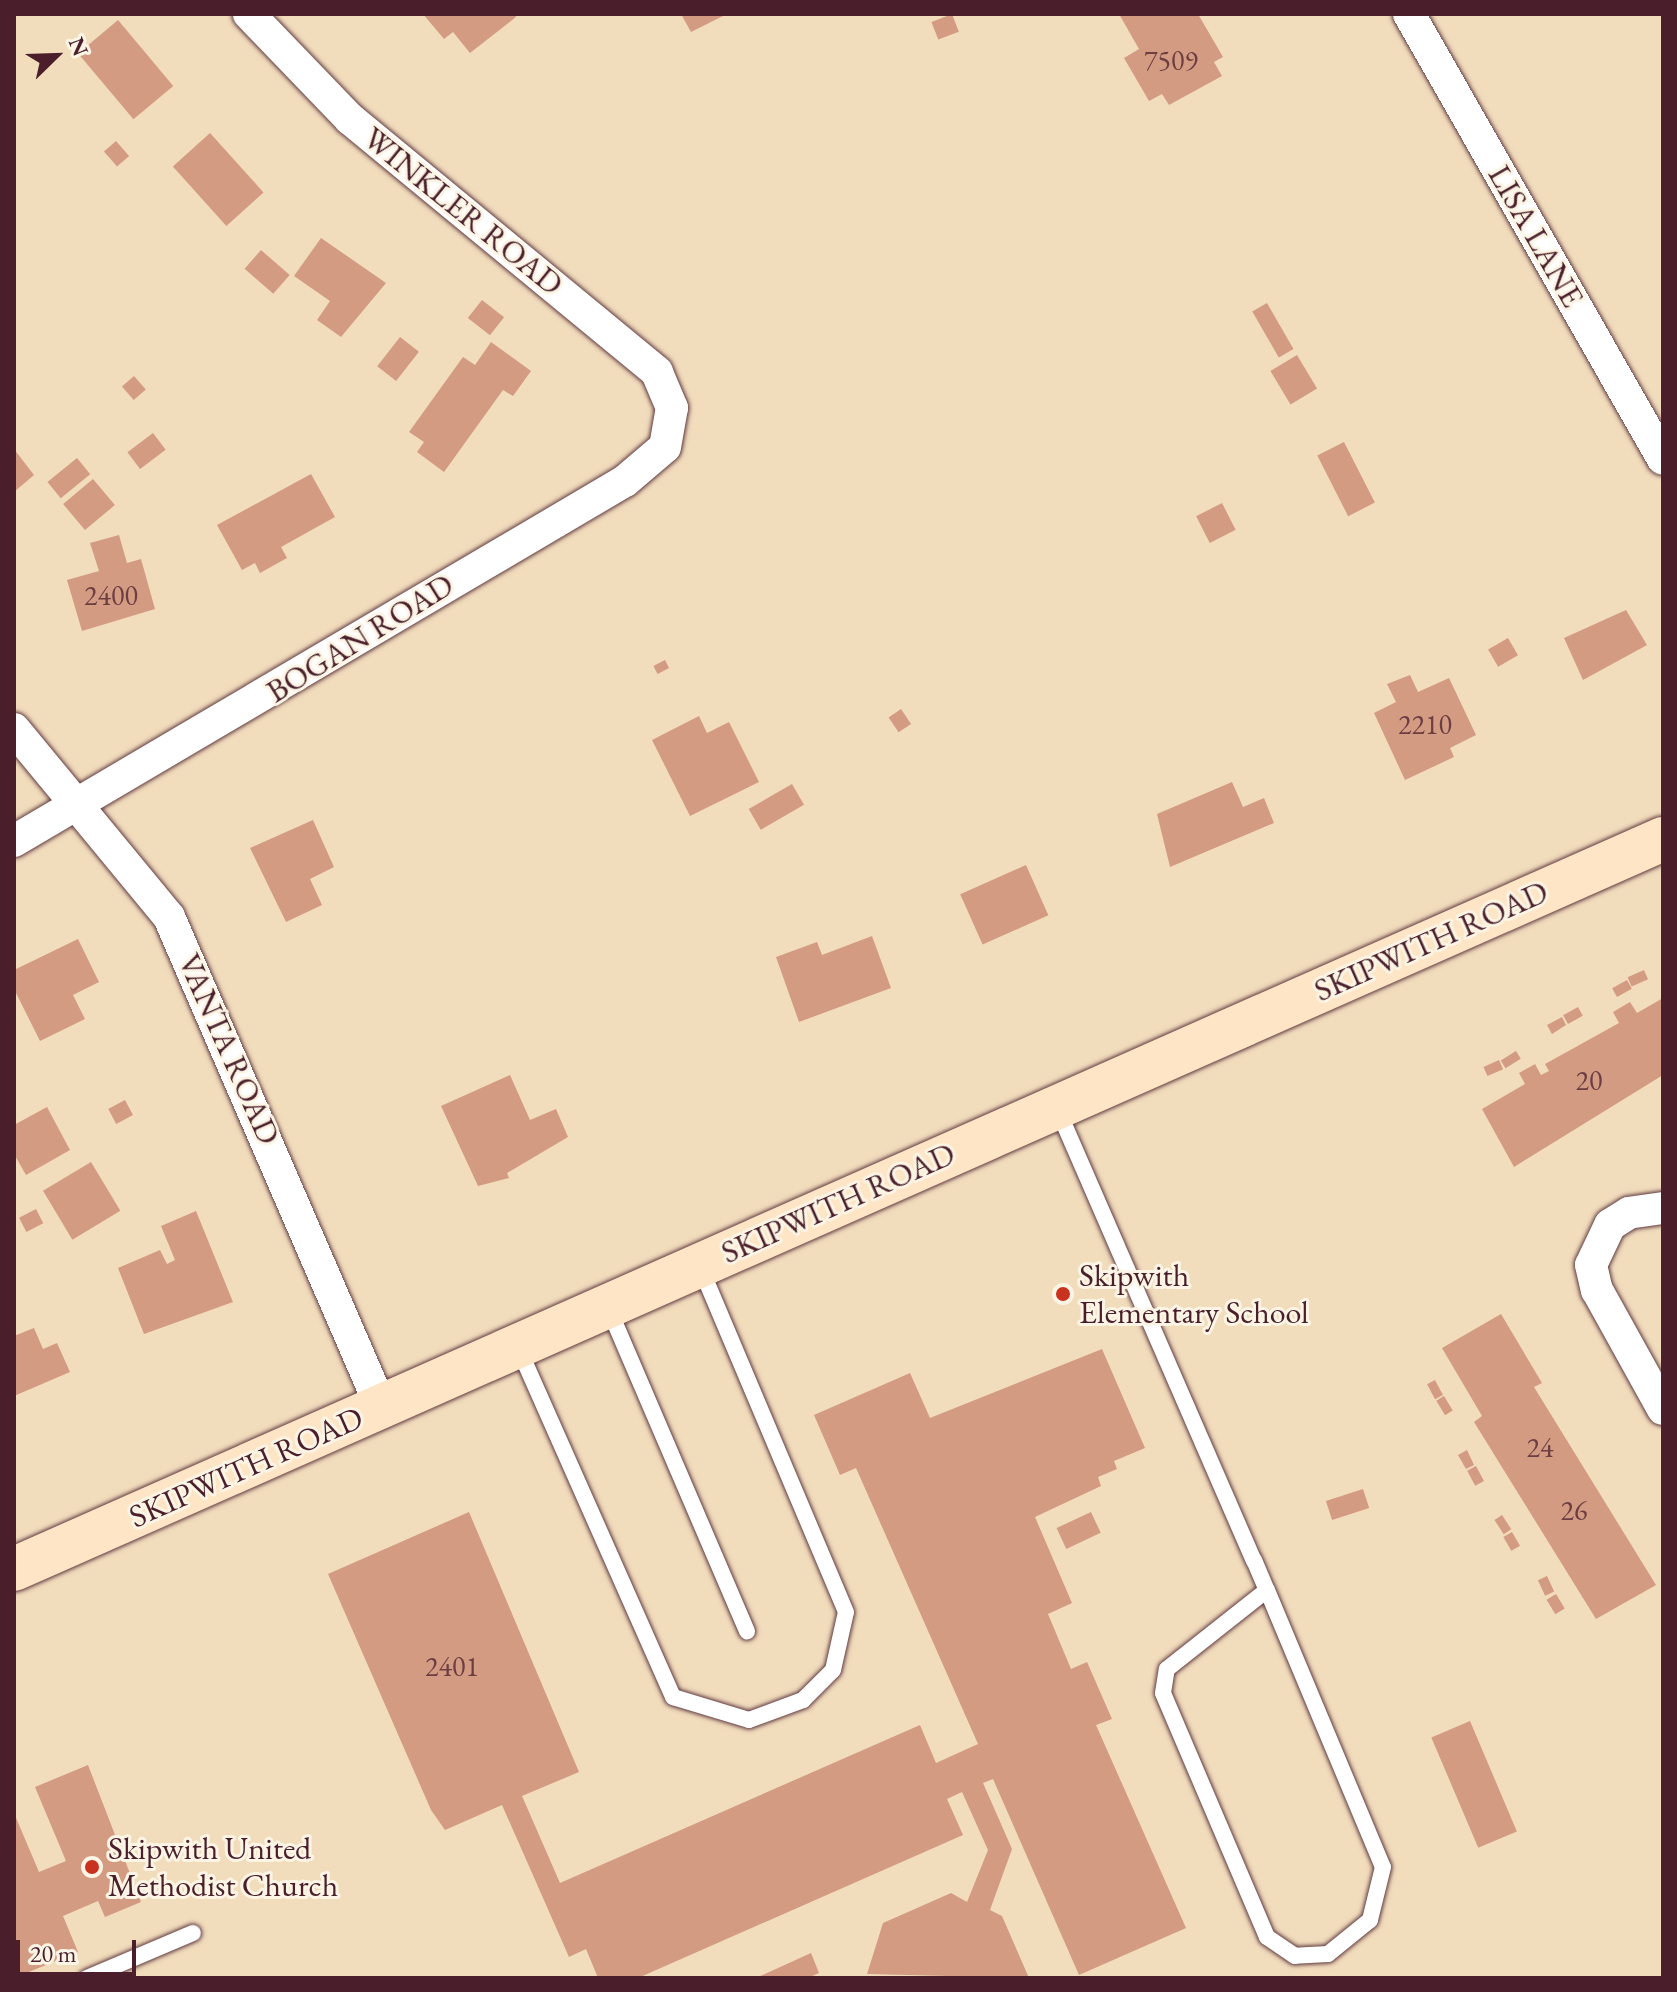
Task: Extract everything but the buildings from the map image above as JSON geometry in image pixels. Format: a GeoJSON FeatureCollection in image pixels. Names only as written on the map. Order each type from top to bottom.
{"type":"FeatureCollection","features":[{"type":"Feature","properties":{"kind":"main road","name":"SKIPWITH ROAD"},"geometry":{"type":"LineString","coordinates":[[14,1569],[1663,839]]}},
{"type":"Feature","properties":{"kind":"street","name":"WINKLER ROAD"},"geometry":{"type":"LineString","coordinates":[[249,14],[350,119],[657,372],[672,408]]}},
{"type":"Feature","properties":{"kind":"street","name":"LISA LANE"},"geometry":{"type":"LineString","coordinates":[[1409,14],[1663,459]]}},
{"type":"Feature","properties":{"kind":"street","name":"BOGAN ROAD"},"geometry":{"type":"LineString","coordinates":[[14,841],[625,481],[665,447],[672,408]]}},
{"type":"Feature","properties":{"kind":"street","name":"VANTA ROAD"},"geometry":{"type":"LineString","coordinates":[[14,729],[169,917],[381,1407]]}},
{"type":"Feature","properties":{"kind":"street"},"geometry":{"type":"LineString","coordinates":[[1663,1208],[1629,1213],[1610,1225],[1591,1265],[1597,1290],[1663,1409]]}},
{"type":"Feature","properties":{"kind":"lane"},"geometry":{"type":"LineString","coordinates":[[1056,1106],[1267,1590],[1383,1867],[1370,1920],[1328,1954],[1295,1956],[1267,1937],[1163,1693],[1167,1669],[1267,1590]]}},
{"type":"Feature","properties":{"kind":"lane"},"geometry":{"type":"LineString","coordinates":[[518,1346],[673,1697],[749,1720],[803,1700],[833,1670],[846,1612],[699,1265]]}},
{"type":"Feature","properties":{"kind":"lane"},"geometry":{"type":"LineString","coordinates":[[607,1306],[747,1631]]}},
{"type":"Feature","properties":{"kind":"lane"},"geometry":{"type":"LineString","coordinates":[[87,1978],[193,1933]]}},
{"type":"Feature","properties":{"kind":"place","name":"Skipwith Elementary School"},"geometry":{"type":"Point","coordinates":[1063,1294]}},
{"type":"Feature","properties":{"kind":"place","name":"Skipwith United Methodist Church"},"geometry":{"type":"Point","coordinates":[92,1867]}}]}
